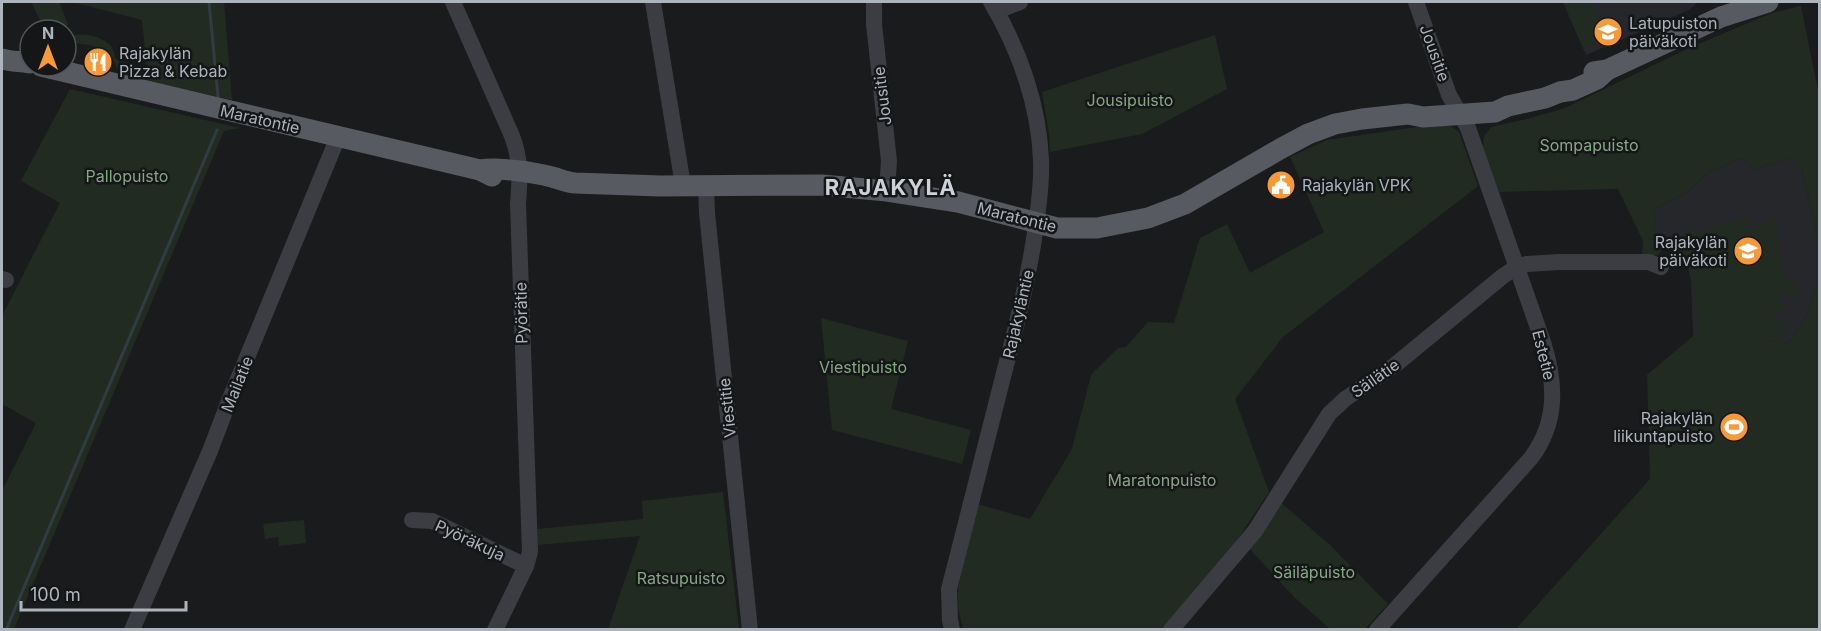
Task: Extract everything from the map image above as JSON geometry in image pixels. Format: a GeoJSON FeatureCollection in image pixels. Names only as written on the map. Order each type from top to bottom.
{"type":"FeatureCollection","features":[{"type":"Feature","properties":{"kind":"main road","name":"Maratontie"},"geometry":{"type":"LineString","coordinates":[[78,75],[480,170],[489,175],[553,177],[566,182],[612,185],[822,185],[887,191],[958,202],[1066,229],[1097,228],[1148,218],[1188,203],[1280,149],[1308,134],[1335,124],[1408,114],[1423,106],[1457,109],[1493,102],[1508,106],[1545,98],[1573,90],[1597,79],[1607,70],[1736,6],[1768,2]]}},
{"type":"Feature","properties":{"kind":"street","name":"Pyörätie"},"geometry":{"type":"LineString","coordinates":[[453,2],[518,151],[520,177],[518,204],[530,546],[526,566],[495,630]]}},
{"type":"Feature","properties":{"kind":"street"},"geometry":{"type":"LineString","coordinates":[[653,2],[683,185]]}},
{"type":"Feature","properties":{"kind":"street","name":"Jousitie"},"geometry":{"type":"LineString","coordinates":[[874,2],[874,24],[889,161],[887,191]]}},
{"type":"Feature","properties":{"kind":"street"},"geometry":{"type":"LineString","coordinates":[[994,6],[1020,2]]}},
{"type":"Feature","properties":{"kind":"street","name":"Jousitie"},"geometry":{"type":"LineString","coordinates":[[1416,2],[1449,95],[1457,109]]}},
{"type":"Feature","properties":{"kind":"street","name":"Rajakyläntie"},"geometry":{"type":"LineString","coordinates":[[952,630],[950,589],[1016,326],[1041,187],[1042,162],[1036,113],[1026,79],[994,6]]}},
{"type":"Feature","properties":{"kind":"street","name":"Estetie"},"geometry":{"type":"LineString","coordinates":[[1377,630],[1531,458],[1540,445],[1548,424],[1553,383],[1551,366],[1468,128],[1457,109]]}},
{"type":"Feature","properties":{"kind":"street","name":"Mailatie"},"geometry":{"type":"LineString","coordinates":[[132,630],[210,451],[338,137]]}},
{"type":"Feature","properties":{"kind":"street","name":"Viestitie"},"geometry":{"type":"LineString","coordinates":[[706,185],[750,630]]}},
{"type":"Feature","properties":{"kind":"street","name":"Säilätie"},"geometry":{"type":"LineString","coordinates":[[1172,630],[1255,531],[1329,414],[1345,399],[1395,365],[1503,276],[1527,264],[1559,262],[1649,262],[1661,267]]}},
{"type":"Feature","properties":{"kind":"street","name":"Pyöräkuja"},"geometry":{"type":"LineString","coordinates":[[412,520],[432,521],[526,566]]}},
{"type":"Feature","properties":{"kind":"shaded area","name":"Latupuiston päiväkoti"},"geometry":{"type":"Polygon","coordinates":[[[1563,2],[1698,2],[1690,9],[1667,20],[1586,55],[1563,2]]]}},
{"type":"Feature","properties":{"kind":"shaded area","name":"Rajakylän päiväkoti"},"geometry":{"type":"Polygon","coordinates":[[[1741,158],[1755,169],[1787,159],[1801,166],[1819,242],[1819,284],[1806,317],[1789,343],[1693,336],[1691,280],[1686,258],[1666,244],[1654,228],[1655,208],[1690,191],[1707,173],[1741,158]]]}},
{"type":"Feature","properties":{"kind":"green space"},"geometry":{"type":"Polygon","coordinates":[[[31,2],[59,2],[66,18],[39,18],[31,2]]]}},
{"type":"Feature","properties":{"kind":"green space"},"geometry":{"type":"Polygon","coordinates":[[[72,2],[224,2],[232,100],[127,77],[117,69],[111,57],[104,51],[78,44],[78,35],[97,37],[111,47],[116,59],[147,69],[142,20],[72,2]]]}},
{"type":"Feature","properties":{"kind":"green space"},"geometry":{"type":"Polygon","coordinates":[[[1563,2],[1593,2],[1607,37],[1583,48],[1563,2]]]}},
{"type":"Feature","properties":{"kind":"green space","name":"Sompapuisto"},"geometry":{"type":"Polygon","coordinates":[[[1801,6],[1819,95],[1819,242],[1801,166],[1787,159],[1755,169],[1741,158],[1707,173],[1690,191],[1655,208],[1654,228],[1666,244],[1658,255],[1642,255],[1643,241],[1618,189],[1499,192],[1483,148],[1484,136],[1491,127],[1565,108],[1689,48],[1772,13],[1801,6]]]}},
{"type":"Feature","properties":{"kind":"green space","name":"Jousipuisto"},"geometry":{"type":"Polygon","coordinates":[[[1215,35],[1227,89],[1142,134],[1050,152],[1042,92],[1215,35]]]}},
{"type":"Feature","properties":{"kind":"green space","name":"Pallopuisto"},"geometry":{"type":"Polygon","coordinates":[[[70,89],[240,128],[224,131],[14,629],[2,629],[2,491],[36,423],[2,404],[2,316],[60,203],[21,181],[70,89]]]}},
{"type":"Feature","properties":{"kind":"green space","name":"Maratonpuisto"},"geometry":{"type":"Polygon","coordinates":[[[1449,125],[1459,132],[1478,186],[1283,337],[1235,399],[1269,492],[1237,540],[1162,629],[963,629],[958,608],[958,588],[977,504],[1030,519],[1072,449],[1091,375],[1118,348],[1126,347],[1148,322],[1174,323],[1200,238],[1227,224],[1250,273],[1324,232],[1290,157],[1327,140],[1424,126],[1449,125]]]}},
{"type":"Feature","properties":{"kind":"green space","name":"Rajakylän liikuntapuisto"},"geometry":{"type":"Polygon","coordinates":[[[1744,215],[1751,230],[1776,219],[1783,276],[1798,287],[1794,297],[1782,293],[1779,301],[1787,304],[1783,313],[1776,310],[1772,318],[1785,323],[1779,341],[1767,341],[1789,343],[1806,317],[1819,284],[1819,629],[1516,629],[1650,479],[1647,375],[1693,336],[1697,336],[1699,330],[1693,274],[1678,238],[1696,230],[1699,234],[1744,215]]]}},
{"type":"Feature","properties":{"kind":"green space","name":"Viestipuisto"},"geometry":{"type":"Polygon","coordinates":[[[821,318],[908,341],[891,409],[971,430],[962,464],[832,430],[821,318]]]}},
{"type":"Feature","properties":{"kind":"green space","name":"Ratsupuisto"},"geometry":{"type":"Polygon","coordinates":[[[723,492],[739,629],[608,629],[640,536],[537,545],[537,529],[643,519],[642,501],[723,492]]]}},
{"type":"Feature","properties":{"kind":"green space","name":"Säiläpuisto"},"geometry":{"type":"Polygon","coordinates":[[[1279,501],[1329,544],[1388,604],[1365,629],[1330,629],[1294,597],[1248,547],[1279,501]]]}},
{"type":"Feature","properties":{"kind":"green space"},"geometry":{"type":"Polygon","coordinates":[[[304,520],[306,543],[279,546],[278,537],[265,539],[263,524],[304,520]]]}},
{"type":"Feature","properties":{"kind":"waterway"},"geometry":{"type":"LineString","coordinates":[[209,2],[218,97]]}},
{"type":"Feature","properties":{"kind":"waterway"},"geometry":{"type":"LineString","coordinates":[[6,630],[217,130]]}},
{"type":"Feature","properties":{"kind":"place","name":"Latupuiston päiväkoti"},"geometry":{"type":"Point","coordinates":[1608,32]}},
{"type":"Feature","properties":{"kind":"place","name":"Rajakylän Pizza & Kebab"},"geometry":{"type":"Point","coordinates":[98,62]}},
{"type":"Feature","properties":{"kind":"place","name":"Rajakylän VPK"},"geometry":{"type":"Point","coordinates":[1281,185]}},
{"type":"Feature","properties":{"kind":"place","name":"Rajakylän päiväkoti"},"geometry":{"type":"Point","coordinates":[1748,251]}},
{"type":"Feature","properties":{"kind":"place","name":"Rajakylän liikuntapuisto"},"geometry":{"type":"Point","coordinates":[1734,427]}},
{"type":"Feature","properties":{"kind":"district","name":"RAJAKYLÄ"},"geometry":{"type":"Point","coordinates":[891,187]}}]}
